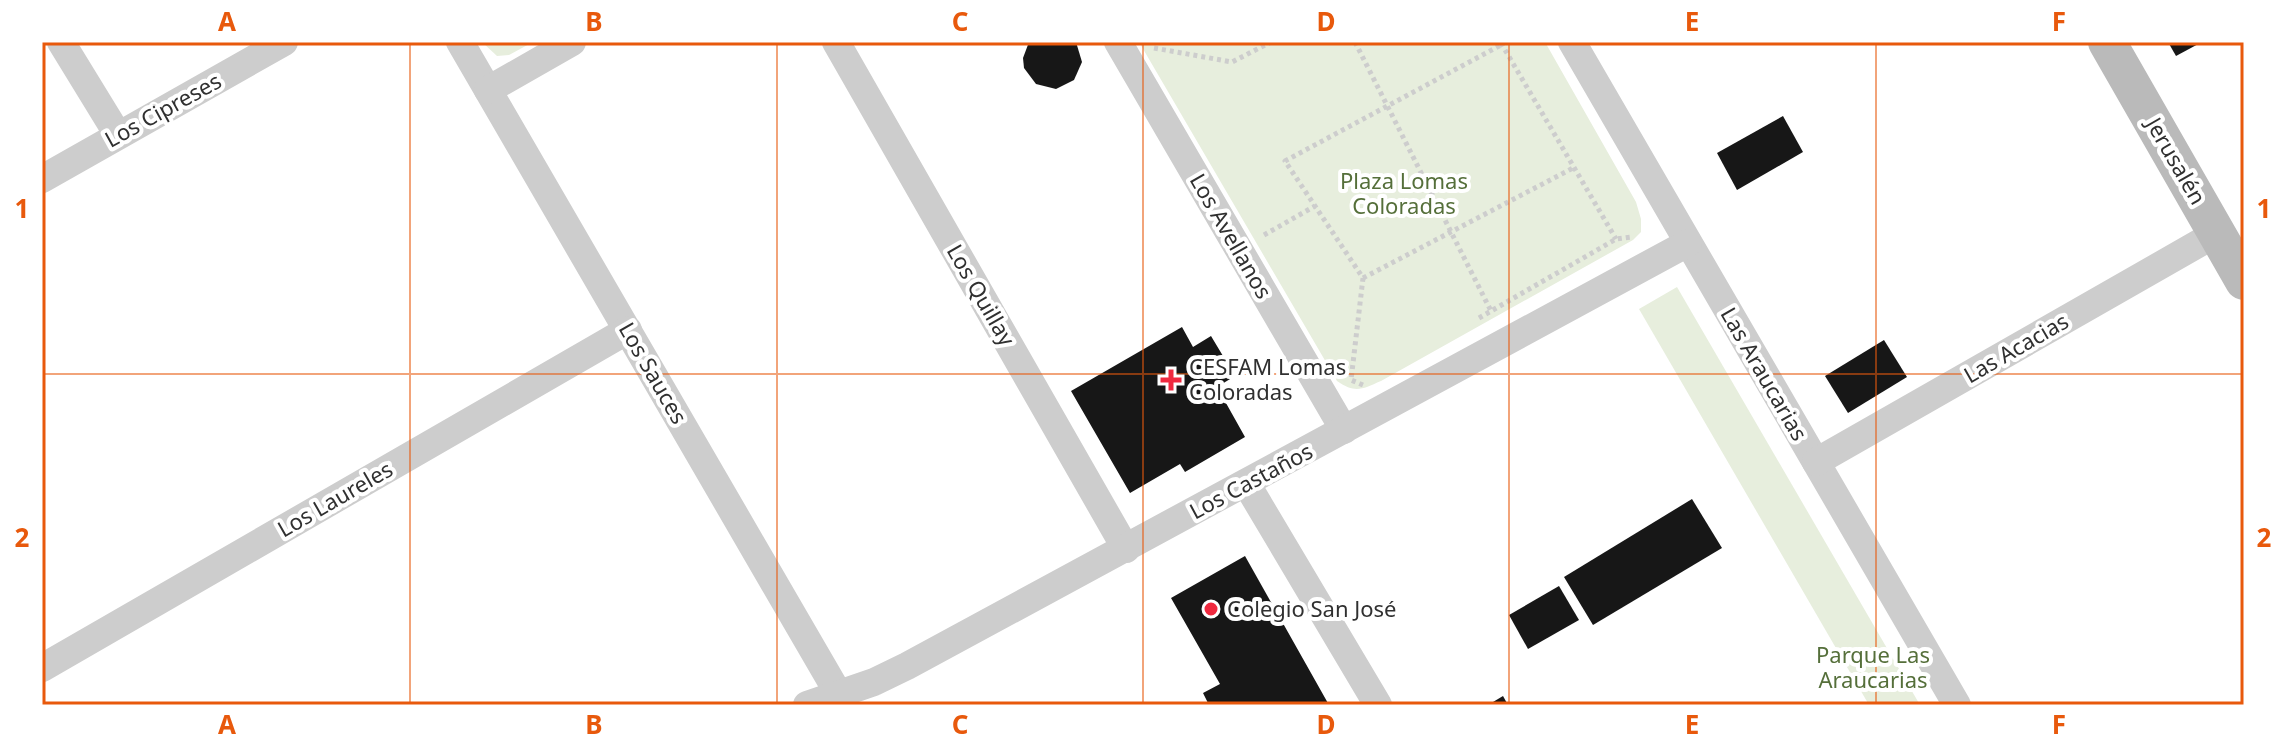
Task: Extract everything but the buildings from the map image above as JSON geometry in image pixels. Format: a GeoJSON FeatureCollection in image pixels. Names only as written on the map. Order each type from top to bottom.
{"type":"FeatureCollection","features":[{"type":"Feature","properties":{"kind":"street"},"geometry":{"type":"LineString","coordinates":[[61,42],[118,135]]}},
{"type":"Feature","properties":{"kind":"street","name":"Los Cipreses"},"geometry":{"type":"LineString","coordinates":[[42,179],[284,42]]}},
{"type":"Feature","properties":{"kind":"street","name":"Los Sauces"},"geometry":{"type":"LineString","coordinates":[[460,42],[842,699]]}},
{"type":"Feature","properties":{"kind":"street"},"geometry":{"type":"LineString","coordinates":[[488,90],[572,42]]}},
{"type":"Feature","properties":{"kind":"street","name":"Los Quillay"},"geometry":{"type":"LineString","coordinates":[[836,42],[1126,549]]}},
{"type":"Feature","properties":{"kind":"street","name":"Las Araucarias"},"geometry":{"type":"LineString","coordinates":[[1572,42],[1957,705]]}},
{"type":"Feature","properties":{"kind":"street","name":"Jerusalén"},"geometry":{"type":"LineString","coordinates":[[2107,42],[2244,281]]}},
{"type":"Feature","properties":{"kind":"street","name":"Los Avellanos"},"geometry":{"type":"LineString","coordinates":[[1129,44],[1239,249],[1344,430]]}},
{"type":"Feature","properties":{"kind":"street","name":"Las Acacias"},"geometry":{"type":"LineString","coordinates":[[1816,462],[2217,233]]}},
{"type":"Feature","properties":{"kind":"street","name":"Los Castaños"},"geometry":{"type":"LineString","coordinates":[[807,705],[842,699],[907,666],[1688,243]]}},
{"type":"Feature","properties":{"kind":"street","name":"Los Laureles"},"geometry":{"type":"LineString","coordinates":[[42,668],[628,330]]}},
{"type":"Feature","properties":{"kind":"street"},"geometry":{"type":"LineString","coordinates":[[1246,483],[1378,705]]}},
{"type":"Feature","properties":{"kind":"path"},"geometry":{"type":"LineString","coordinates":[[1129,44],[1232,62],[1271,42]]}},
{"type":"Feature","properties":{"kind":"path"},"geometry":{"type":"LineString","coordinates":[[1355,42],[1491,311]]}},
{"type":"Feature","properties":{"kind":"path"},"geometry":{"type":"LineString","coordinates":[[1376,378],[1364,385],[1351,380],[1363,278],[1285,161],[1501,43],[1616,239],[1478,319]]}},
{"type":"Feature","properties":{"kind":"path"},"geometry":{"type":"LineString","coordinates":[[1363,278],[1575,167]]}},
{"type":"Feature","properties":{"kind":"path"},"geometry":{"type":"LineString","coordinates":[[1239,249],[1315,206]]}},
{"type":"Feature","properties":{"kind":"green space"},"geometry":{"type":"Polygon","coordinates":[[[482,42],[533,42],[509,55],[497,56],[482,42]]]}},
{"type":"Feature","properties":{"kind":"green space","name":"Plaza Lomas Coloradas"},"geometry":{"type":"Polygon","coordinates":[[[1139,42],[1545,42],[1636,202],[1641,232],[1633,240],[1381,381],[1364,388],[1349,388],[1337,381],[1139,42]]]}},
{"type":"Feature","properties":{"kind":"green space","name":"Parque Las Araucarias"},"geometry":{"type":"Polygon","coordinates":[[[1677,287],[1920,705],[1869,705],[1639,309],[1677,287]]]}},
{"type":"Feature","properties":{"kind":"place","name":"CESFAM Lomas Coloradas"},"geometry":{"type":"Point","coordinates":[1171,380]}},
{"type":"Feature","properties":{"kind":"place","name":"Colegio San José"},"geometry":{"type":"Point","coordinates":[1211,609]}}]}
